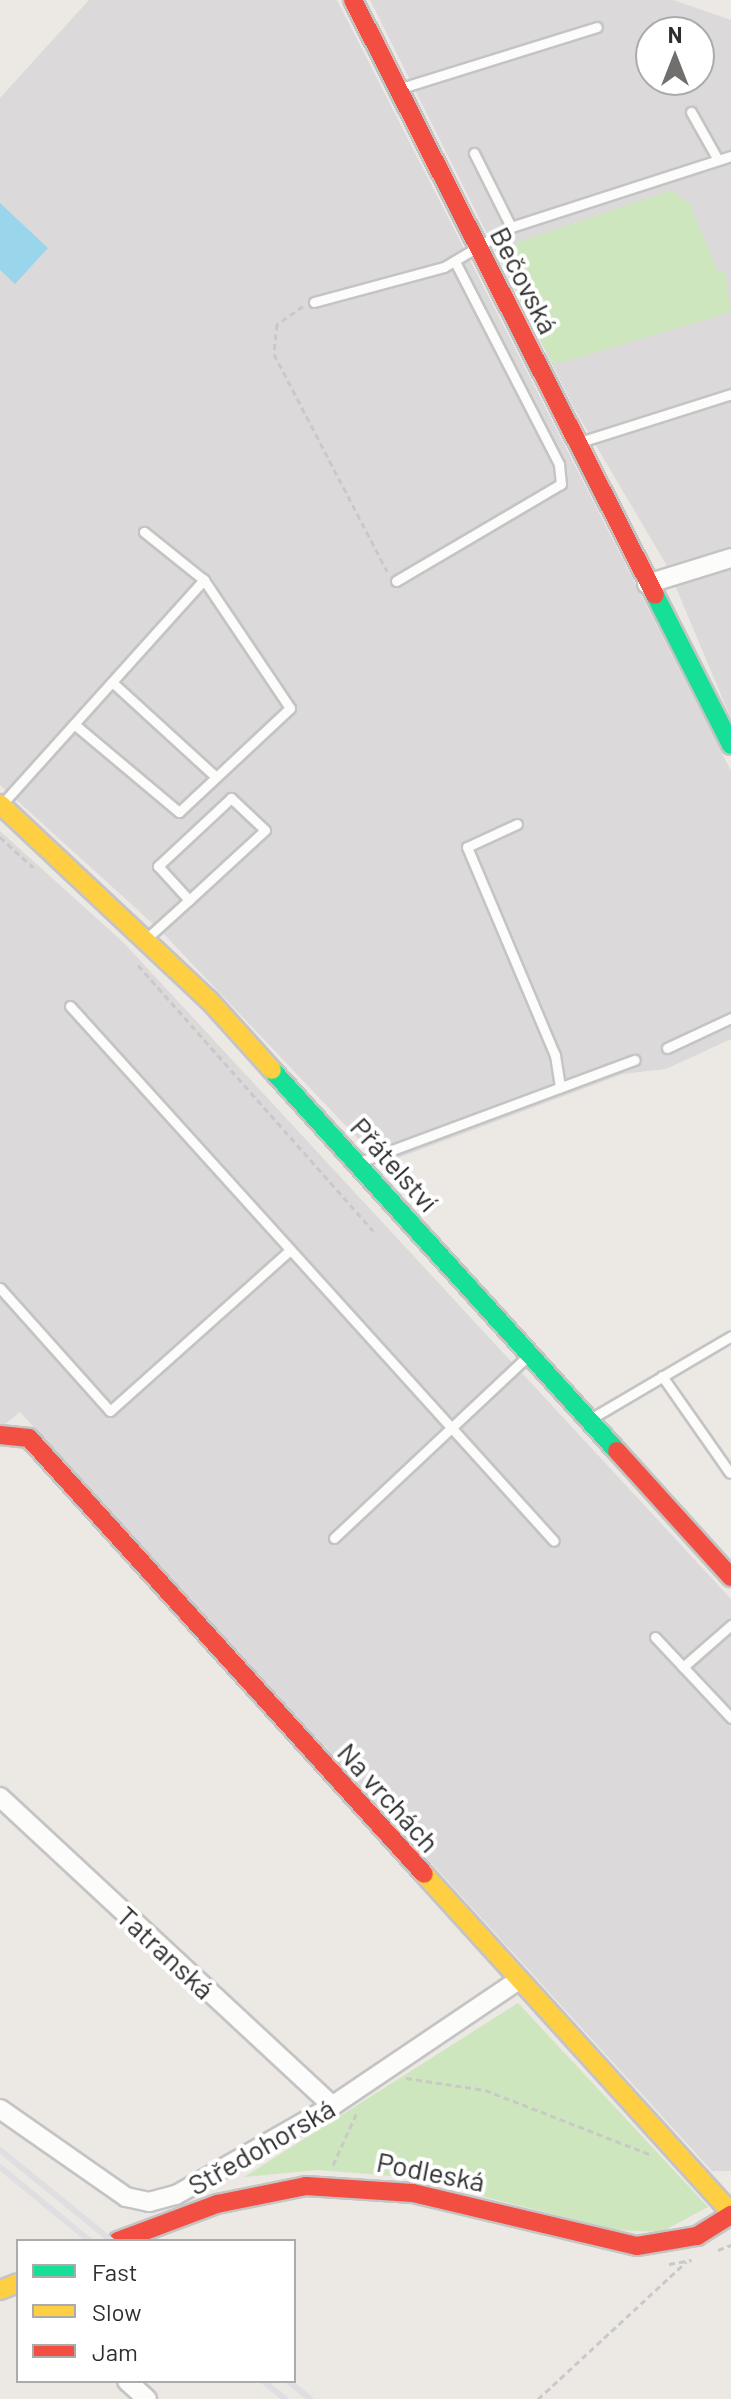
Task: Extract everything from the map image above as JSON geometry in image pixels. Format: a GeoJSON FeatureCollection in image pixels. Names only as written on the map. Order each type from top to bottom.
{"type":"FeatureCollection","features":[{"type":"Feature","properties":{"kind":"street","name":"Bečovská"},"geometry":{"type":"LineString","coordinates":[[353,0],[731,745]]}},
{"type":"Feature","properties":{"kind":"street"},"geometry":{"type":"LineString","coordinates":[[647,584],[731,558]]}},
{"type":"Feature","properties":{"kind":"street","name":"Přátelství"},"geometry":{"type":"LineString","coordinates":[[0,805],[147,938],[356,1163],[731,1577]]}},
{"type":"Feature","properties":{"kind":"street","name":"Na vrchách"},"geometry":{"type":"LineString","coordinates":[[0,1435],[29,1438],[731,2214]]}},
{"type":"Feature","properties":{"kind":"street","name":"Tatranská"},"geometry":{"type":"LineString","coordinates":[[0,1797],[332,2106]]}},
{"type":"Feature","properties":{"kind":"street","name":"Středohorská"},"geometry":{"type":"LineString","coordinates":[[0,2109],[126,2197],[149,2202],[176,2195],[332,2106],[517,1981]]}},
{"type":"Feature","properties":{"kind":"street","name":"Podleská"},"geometry":{"type":"LineString","coordinates":[[124,2239],[242,2196],[326,2185],[413,2193],[637,2246],[697,2236],[731,2214]]}},
{"type":"Feature","properties":{"kind":"street"},"geometry":{"type":"LineString","coordinates":[[129,2383],[147,2399]]}},
{"type":"Feature","properties":{"kind":"lane"},"geometry":{"type":"LineString","coordinates":[[398,89],[597,27]]}},
{"type":"Feature","properties":{"kind":"lane"},"geometry":{"type":"LineString","coordinates":[[691,112],[718,160]]}},
{"type":"Feature","properties":{"kind":"lane"},"geometry":{"type":"LineString","coordinates":[[474,153],[511,227]]}},
{"type":"Feature","properties":{"kind":"lane"},"geometry":{"type":"LineString","coordinates":[[314,302],[455,262],[511,227],[731,156]]}},
{"type":"Feature","properties":{"kind":"lane"},"geometry":{"type":"LineString","coordinates":[[396,581],[561,484],[559,464],[455,262]]}},
{"type":"Feature","properties":{"kind":"lane"},"geometry":{"type":"LineString","coordinates":[[576,443],[731,394]]}},
{"type":"Feature","properties":{"kind":"lane"},"geometry":{"type":"LineString","coordinates":[[74,724],[179,812],[290,708],[204,580],[144,532]]}},
{"type":"Feature","properties":{"kind":"lane"},"geometry":{"type":"LineString","coordinates":[[0,805],[204,580]]}},
{"type":"Feature","properties":{"kind":"lane"},"geometry":{"type":"LineString","coordinates":[[112,682],[216,777]]}},
{"type":"Feature","properties":{"kind":"lane"},"geometry":{"type":"LineString","coordinates":[[147,938],[189,900],[265,830],[231,798],[158,866],[189,900]]}},
{"type":"Feature","properties":{"kind":"lane"},"geometry":{"type":"LineString","coordinates":[[517,824],[467,847],[555,1055],[560,1088]]}},
{"type":"Feature","properties":{"kind":"lane"},"geometry":{"type":"LineString","coordinates":[[70,1006],[554,1541]]}},
{"type":"Feature","properties":{"kind":"lane"},"geometry":{"type":"LineString","coordinates":[[667,1048],[731,1018]]}},
{"type":"Feature","properties":{"kind":"lane"},"geometry":{"type":"LineString","coordinates":[[356,1163],[635,1060]]}},
{"type":"Feature","properties":{"kind":"lane"},"geometry":{"type":"LineString","coordinates":[[0,1288],[110,1411],[290,1250]]}},
{"type":"Feature","properties":{"kind":"lane"},"geometry":{"type":"LineString","coordinates":[[589,1420],[731,1336]]}},
{"type":"Feature","properties":{"kind":"lane"},"geometry":{"type":"LineString","coordinates":[[334,1538],[530,1354]]}},
{"type":"Feature","properties":{"kind":"lane"},"geometry":{"type":"LineString","coordinates":[[662,1376],[730,1473]]}},
{"type":"Feature","properties":{"kind":"lane"},"geometry":{"type":"LineString","coordinates":[[683,1667],[731,1625]]}},
{"type":"Feature","properties":{"kind":"lane"},"geometry":{"type":"LineString","coordinates":[[655,1637],[731,1718]]}},
{"type":"Feature","properties":{"kind":"path"},"geometry":{"type":"LineString","coordinates":[[314,302],[277,324],[274,354],[396,581]]}},
{"type":"Feature","properties":{"kind":"path"},"geometry":{"type":"LineString","coordinates":[[0,837],[44,876]]}},
{"type":"Feature","properties":{"kind":"path"},"geometry":{"type":"LineString","coordinates":[[131,957],[373,1231]]}},
{"type":"Feature","properties":{"kind":"path"},"geometry":{"type":"LineString","coordinates":[[393,2076],[485,2090],[635,2153],[676,2150]]}},
{"type":"Feature","properties":{"kind":"path"},"geometry":{"type":"LineString","coordinates":[[326,2185],[361,2102],[359,2088]]}},
{"type":"Feature","properties":{"kind":"path"},"geometry":{"type":"LineString","coordinates":[[708,2254],[731,2245]]}},
{"type":"Feature","properties":{"kind":"path"},"geometry":{"type":"LineString","coordinates":[[660,2264],[697,2258]]}},
{"type":"Feature","properties":{"kind":"path"},"geometry":{"type":"LineString","coordinates":[[538,2399],[686,2262]]}},
{"type":"Feature","properties":{"kind":"shaded area"},"geometry":{"type":"Polygon","coordinates":[[[89,0],[337,0],[731,771],[731,1039],[666,1069],[623,1074],[382,1164],[162,932],[0,785],[0,98],[89,0]]]}},
{"type":"Feature","properties":{"kind":"shaded area"},"geometry":{"type":"Polygon","coordinates":[[[370,0],[673,0],[731,20],[731,719],[667,566],[575,410],[370,0]]]}},
{"type":"Feature","properties":{"kind":"shaded area"},"geometry":{"type":"Polygon","coordinates":[[[0,831],[124,943],[731,1599],[731,2171],[712,2171],[20,1412],[0,1428],[0,831]]]}},
{"type":"Feature","properties":{"kind":"green space"},"geometry":{"type":"Polygon","coordinates":[[[671,190],[690,204],[718,272],[725,270],[731,312],[553,365],[502,265],[507,246],[671,190]]]}},
{"type":"Feature","properties":{"kind":"green space"},"geometry":{"type":"Polygon","coordinates":[[[518,2003],[708,2207],[661,2232],[616,2230],[406,2177],[318,2170],[244,2177],[518,2003]]]}},
{"type":"Feature","properties":{"kind":"water"},"geometry":{"type":"Polygon","coordinates":[[[0,203],[48,248],[15,284],[0,270],[0,203]]]}},
{"type":"Feature","properties":{"kind":"railway"},"geometry":{"type":"LineString","coordinates":[[0,2150],[110,2239]]}},
{"type":"Feature","properties":{"kind":"railway"},"geometry":{"type":"LineString","coordinates":[[0,2167],[88,2239]]}},
{"type":"Feature","properties":{"kind":"railway"},"geometry":{"type":"LineString","coordinates":[[265,2383],[285,2399]]}},
{"type":"Feature","properties":{"kind":"railway"},"geometry":{"type":"LineString","coordinates":[[290,2383],[310,2399]]}},
{"type":"Feature","properties":{"kind":"traffic: fast"},"geometry":{"type":"LineString","coordinates":[[655,595],[731,745]]}},
{"type":"Feature","properties":{"kind":"traffic: fast"},"geometry":{"type":"LineString","coordinates":[[272,1070],[617,1451]]}},
{"type":"Feature","properties":{"kind":"traffic: slow"},"geometry":{"type":"LineString","coordinates":[[0,804],[209,1000],[272,1070]]}},
{"type":"Feature","properties":{"kind":"traffic: slow"},"geometry":{"type":"LineString","coordinates":[[424,1874],[731,2213]]}},
{"type":"Feature","properties":{"kind":"traffic: slow"},"geometry":{"type":"LineString","coordinates":[[0,2290],[16,2284]]}},
{"type":"Feature","properties":{"kind":"traffic: jam"},"geometry":{"type":"LineString","coordinates":[[353,0],[655,595]]}},
{"type":"Feature","properties":{"kind":"traffic: jam"},"geometry":{"type":"LineString","coordinates":[[0,1435],[29,1438],[424,1874]]}},
{"type":"Feature","properties":{"kind":"traffic: jam"},"geometry":{"type":"LineString","coordinates":[[617,1451],[731,1577]]}},
{"type":"Feature","properties":{"kind":"traffic: jam"},"geometry":{"type":"LineString","coordinates":[[123,2239],[217,2204],[306,2186],[413,2193],[637,2246],[697,2236],[731,2215]]}}]}
